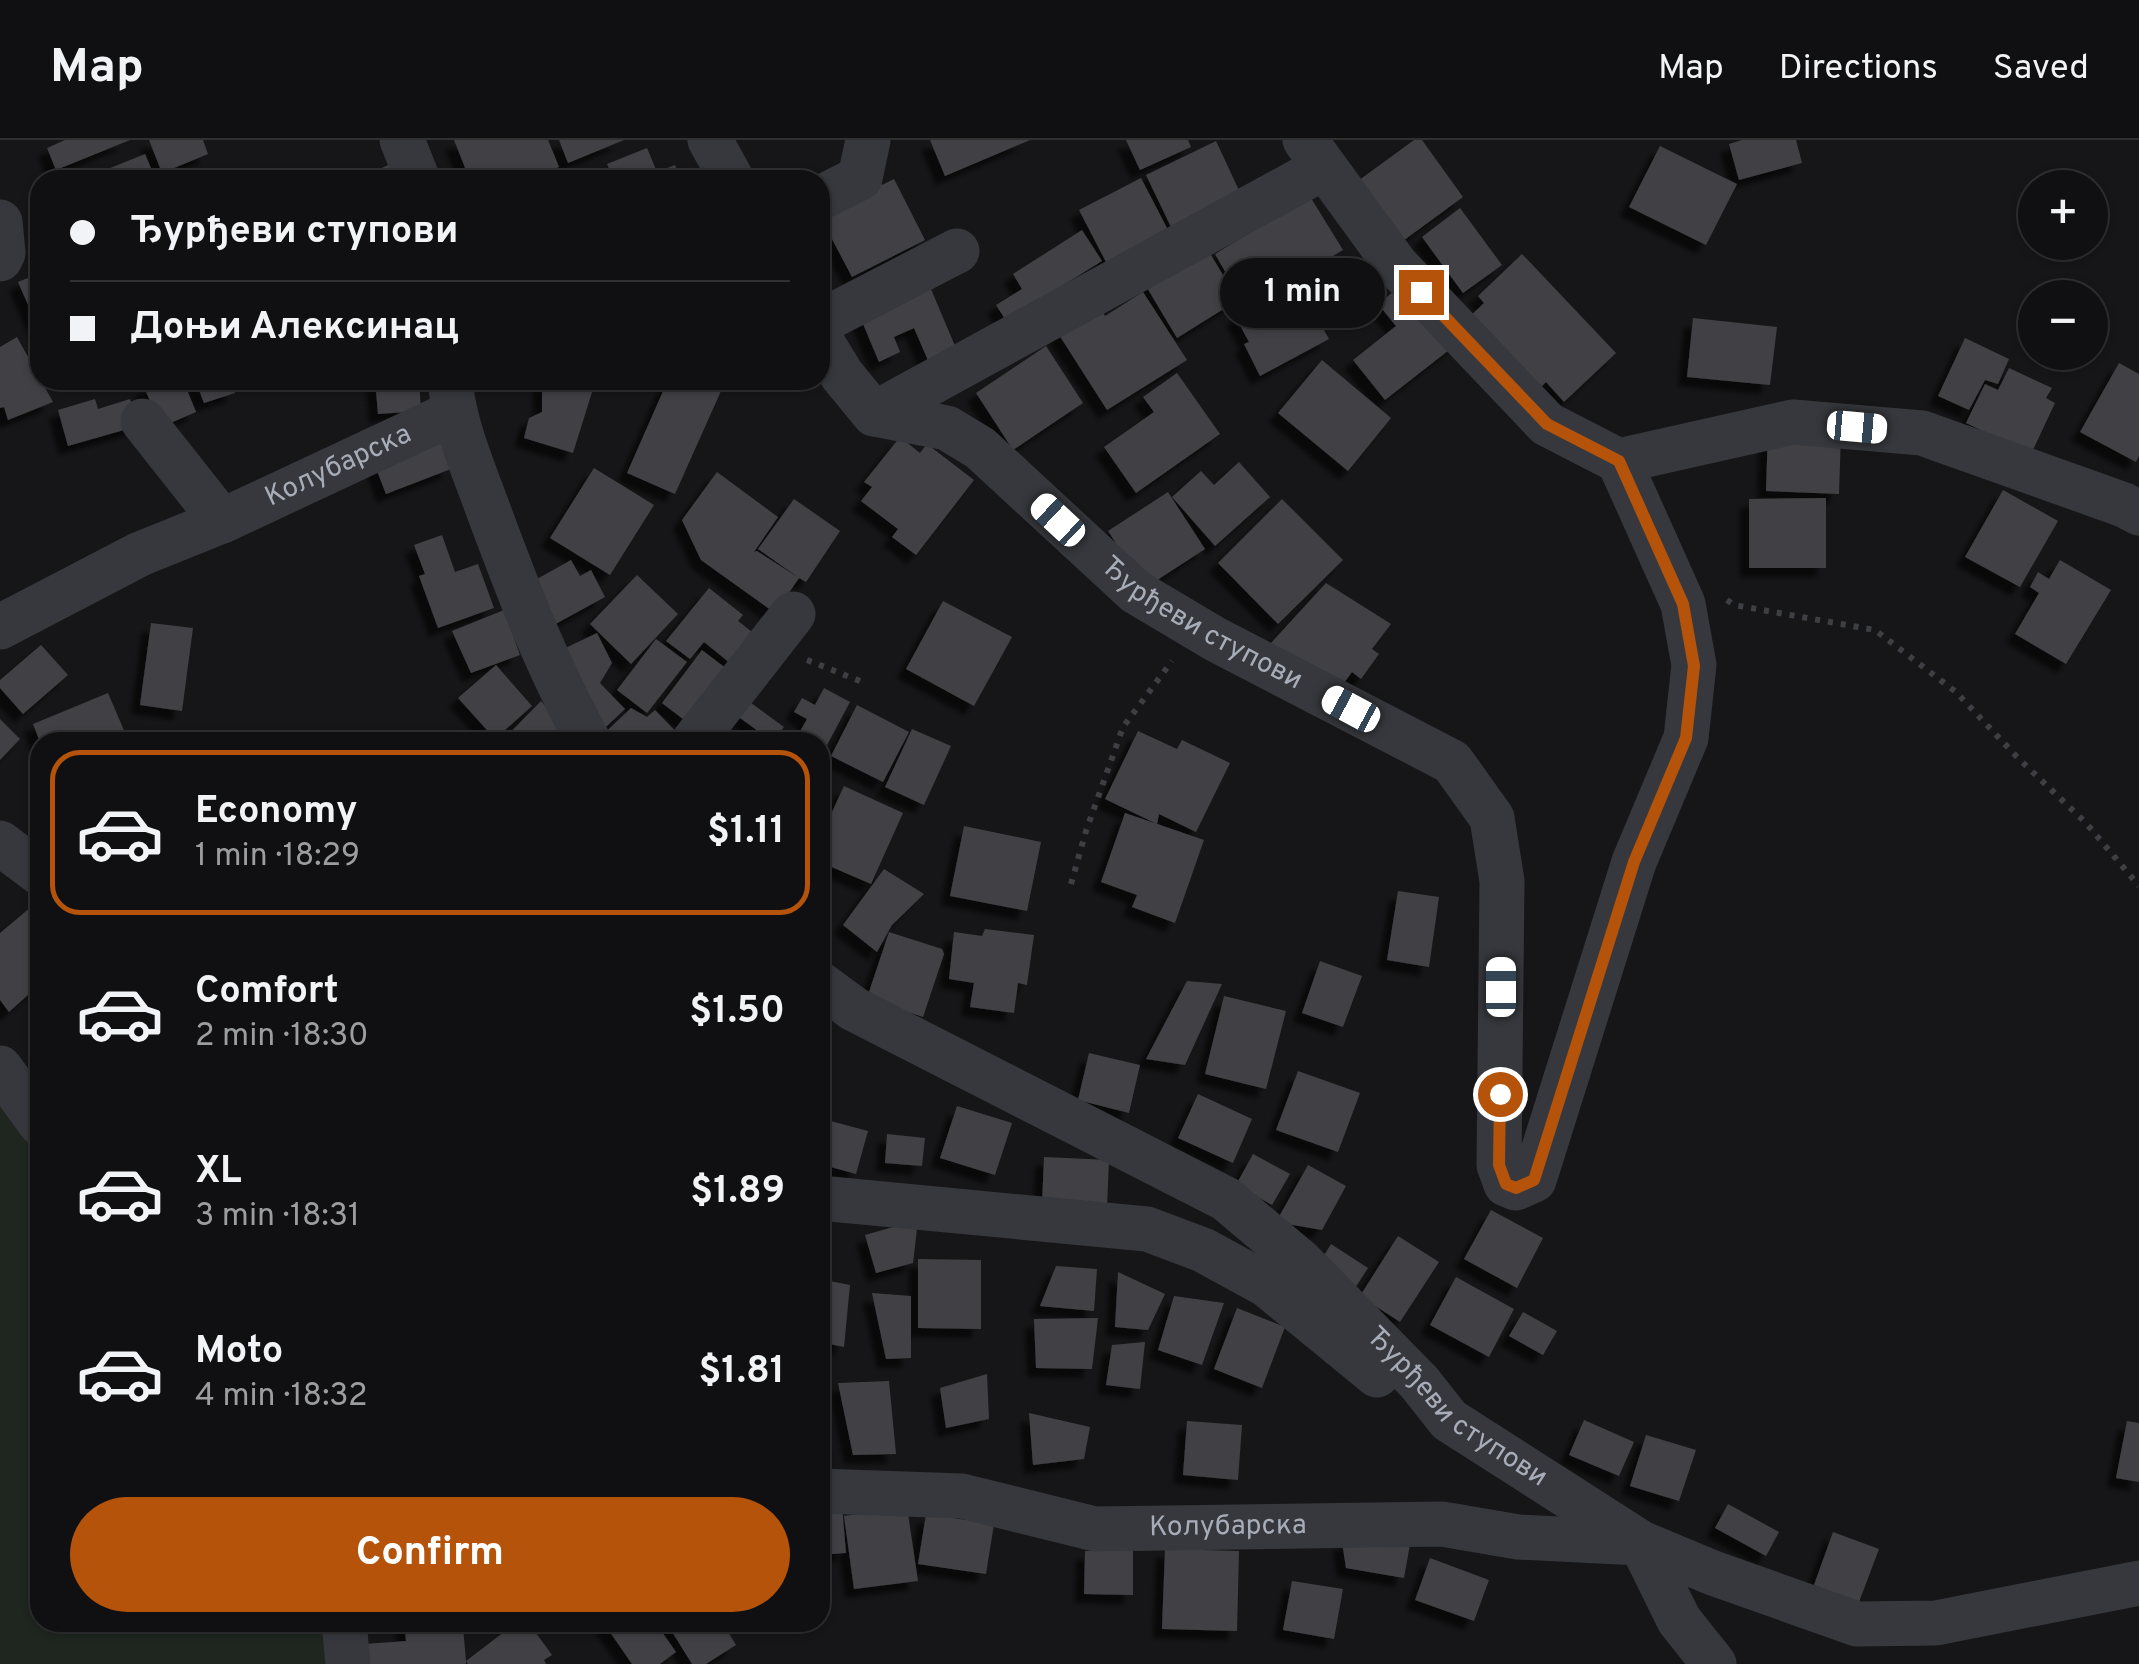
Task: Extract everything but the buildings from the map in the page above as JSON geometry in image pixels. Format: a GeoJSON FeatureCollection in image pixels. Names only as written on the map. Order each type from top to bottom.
{"type":"FeatureCollection","features":[{"type":"Feature","properties":{"kind":"street"},"geometry":{"type":"LineString","coordinates":[[402,140],[414,170]]}},
{"type":"Feature","properties":{"kind":"street"},"geometry":{"type":"LineString","coordinates":[[710,140],[726,170]]}},
{"type":"Feature","properties":{"kind":"street"},"geometry":{"type":"LineString","coordinates":[[830,193],[860,178],[868,140]]}},
{"type":"Feature","properties":{"kind":"street"},"geometry":{"type":"LineString","coordinates":[[830,355],[874,414],[1105,288],[1314,154],[1396,265],[1547,424],[1619,461],[1793,422],[1922,433],[2139,513]]}},
{"type":"Feature","properties":{"kind":"street"},"geometry":{"type":"LineString","coordinates":[[0,222],[0,259]]}},
{"type":"Feature","properties":{"kind":"street"},"geometry":{"type":"LineString","coordinates":[[830,317],[957,250]]}},
{"type":"Feature","properties":{"kind":"street"},"geometry":{"type":"LineString","coordinates":[[452,396],[514,580],[583,732]]}},
{"type":"Feature","properties":{"kind":"street","name":"Колубарска"},"geometry":{"type":"LineString","coordinates":[[0,627],[140,554],[222,521],[452,396]]}},
{"type":"Feature","properties":{"kind":"street","name":"Ђурђеви ступови"},"geometry":{"type":"LineString","coordinates":[[874,414],[947,428],[980,448],[1136,592],[1196,628],[1452,762],[1492,818],[1502,881],[1499,1165],[1506,1184],[1516,1188],[1534,1180],[1634,862],[1686,738],[1694,666],[1683,604],[1619,461]]}},
{"type":"Feature","properties":{"kind":"street"},"geometry":{"type":"LineString","coordinates":[[143,421],[222,521]]}},
{"type":"Feature","properties":{"kind":"street"},"geometry":{"type":"LineString","coordinates":[[701,732],[794,614]]}},
{"type":"Feature","properties":{"kind":"street"},"geometry":{"type":"LineString","coordinates":[[0,843],[30,865]]}},
{"type":"Feature","properties":{"kind":"street","name":"Ђурђеви ступови"},"geometry":{"type":"LineString","coordinates":[[830,991],[854,1009],[1226,1199],[1301,1262],[1418,1382],[1449,1420],[1641,1543],[1856,1624],[1936,1623],[2139,1583]]}},
{"type":"Feature","properties":{"kind":"street"},"geometry":{"type":"LineString","coordinates":[[0,1068],[30,1109]]}},
{"type":"Feature","properties":{"kind":"street"},"geometry":{"type":"LineString","coordinates":[[830,1199],[1147,1229],[1203,1250],[1268,1286],[1396,1390],[1449,1420]]}},
{"type":"Feature","properties":{"kind":"street","name":"Колубарска"},"geometry":{"type":"LineString","coordinates":[[830,1490],[962,1496],[1095,1529],[1442,1524],[1518,1536],[1641,1543]]}},
{"type":"Feature","properties":{"kind":"street"},"geometry":{"type":"LineString","coordinates":[[1641,1543],[1679,1620],[1714,1664]]}},
{"type":"Feature","properties":{"kind":"street"},"geometry":{"type":"LineString","coordinates":[[345,1632],[348,1664]]}},
{"type":"Feature","properties":{"kind":"path"},"geometry":{"type":"LineString","coordinates":[[1720,596],[1734,604],[1875,630],[1956,692],[2086,822],[2139,886]]}},
{"type":"Feature","properties":{"kind":"path"},"geometry":{"type":"LineString","coordinates":[[1072,884],[1086,831],[1123,727],[1196,628]]}},
{"type":"Feature","properties":{"kind":"shaded area"},"geometry":{"type":"Polygon","coordinates":[[[0,1068],[30,1109],[30,1632],[331,1632],[336,1664],[0,1664],[0,1068]]]}},
{"type":"Feature","properties":{"kind":"route"},"geometry":{"type":"LineString","coordinates":[[1421,292],[1547,424],[1619,461],[1683,604],[1694,666],[1686,738],[1634,862],[1534,1180],[1516,1188],[1506,1184],[1499,1165],[1500,1094]]}}]}
